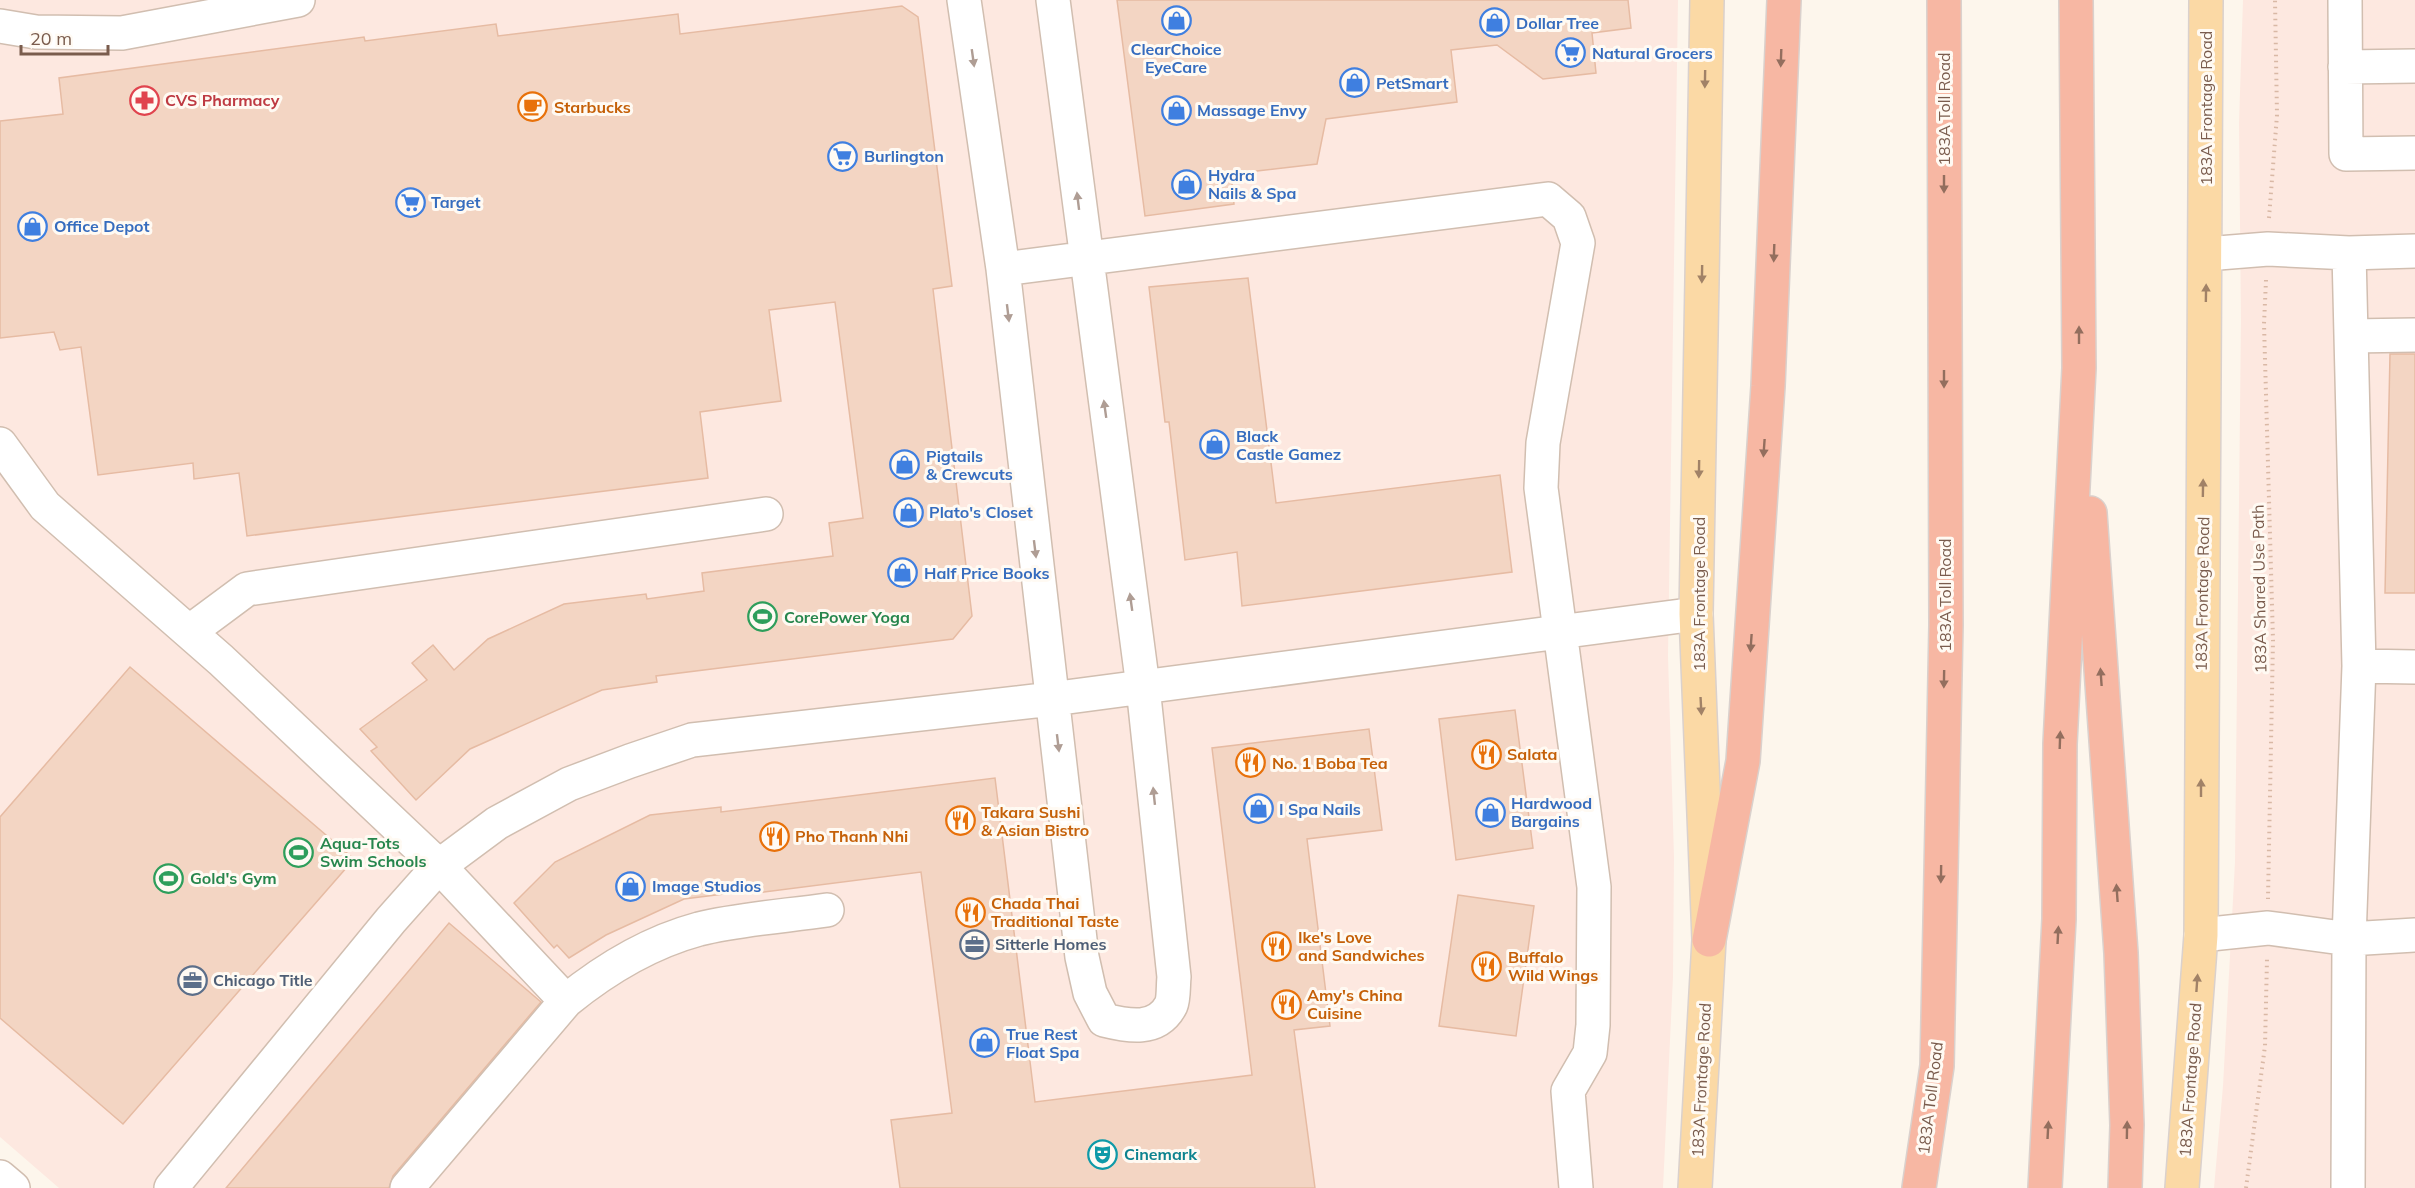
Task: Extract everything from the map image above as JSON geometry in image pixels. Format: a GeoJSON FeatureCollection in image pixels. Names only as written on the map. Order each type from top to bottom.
{"type":"FeatureCollection","features":[{"type":"Feature","properties":{"kind":"highway"},"geometry":{"type":"LineString","coordinates":[[1709,940],[1743,761],[1768,386],[1784,0]]}},
{"type":"Feature","properties":{"kind":"highway","name":"183A Toll Road"},"geometry":{"type":"LineString","coordinates":[[1919,1188],[1937,1066],[1940,933],[1946,625],[1944,0]]}},
{"type":"Feature","properties":{"kind":"highway"},"geometry":{"type":"LineString","coordinates":[[2044,1188],[2059,919],[2060,744],[2079,368],[2076,0]]}},
{"type":"Feature","properties":{"kind":"highway"},"geometry":{"type":"LineString","coordinates":[[2079,368],[2121,953],[2127,1125],[2125,1188]]}},
{"type":"Feature","properties":{"kind":"main road","name":"183A Frontage Road"},"geometry":{"type":"LineString","coordinates":[[1695,1188],[1709,940],[1696,614],[1707,0]]}},
{"type":"Feature","properties":{"kind":"main road","name":"183A Frontage Road"},"geometry":{"type":"LineString","coordinates":[[2182,1188],[2201,935],[2206,0]]}},
{"type":"Feature","properties":{"kind":"street"},"geometry":{"type":"LineString","coordinates":[[0,26],[36,33],[122,33],[298,0]]}},
{"type":"Feature","properties":{"kind":"street"},"geometry":{"type":"LineString","coordinates":[[964,0],[1003,269],[1083,957],[1090,993],[1104,1020],[1132,1027],[1157,1020],[1171,1004],[1174,977],[1143,687],[1053,0]]}},
{"type":"Feature","properties":{"kind":"street"},"geometry":{"type":"LineString","coordinates":[[2345,0],[2346,154],[2415,153]]}},
{"type":"Feature","properties":{"kind":"street"},"geometry":{"type":"LineString","coordinates":[[2345,67],[2415,66]]}},
{"type":"Feature","properties":{"kind":"street"},"geometry":{"type":"LineString","coordinates":[[1003,269],[1548,199],[1569,217],[1578,243],[1543,442],[1540,488],[1594,887],[1593,1025],[1590,1053],[1568,1090],[1576,1188]]}},
{"type":"Feature","properties":{"kind":"street"},"geometry":{"type":"LineString","coordinates":[[2206,254],[2268,249],[2349,253],[2415,251]]}},
{"type":"Feature","properties":{"kind":"street"},"geometry":{"type":"LineString","coordinates":[[2348,1188],[2349,939],[2360,666],[2349,253]]}},
{"type":"Feature","properties":{"kind":"street"},"geometry":{"type":"LineString","coordinates":[[2351,336],[2415,335]]}},
{"type":"Feature","properties":{"kind":"street"},"geometry":{"type":"LineString","coordinates":[[0,444],[45,506],[189,632],[439,866],[566,1001]]}},
{"type":"Feature","properties":{"kind":"street"},"geometry":{"type":"LineString","coordinates":[[189,632],[247,589],[766,514]]}},
{"type":"Feature","properties":{"kind":"street"},"geometry":{"type":"LineString","coordinates":[[171,1188],[391,920],[439,866],[497,823],[569,784],[630,761],[692,740],[1052,699],[1696,614]]}},
{"type":"Feature","properties":{"kind":"street"},"geometry":{"type":"LineString","coordinates":[[2360,666],[2415,667]]}},
{"type":"Feature","properties":{"kind":"street"},"geometry":{"type":"LineString","coordinates":[[407,1188],[566,1001],[581,988],[622,962],[699,929],[827,910]]}},
{"type":"Feature","properties":{"kind":"street"},"geometry":{"type":"LineString","coordinates":[[2201,935],[2268,928],[2349,939],[2415,935]]}},
{"type":"Feature","properties":{"kind":"street"},"geometry":{"type":"LineString","coordinates":[[0,1177],[13,1188]]}},
{"type":"Feature","properties":{"kind":"path"},"geometry":{"type":"LineString","coordinates":[[2269,222],[2277,116],[2275,0]]}},
{"type":"Feature","properties":{"kind":"path","name":"183A Shared Use Path"},"geometry":{"type":"LineString","coordinates":[[2266,276],[2264,324],[2273,640],[2268,903]]}},
{"type":"Feature","properties":{"kind":"path"},"geometry":{"type":"LineString","coordinates":[[2246,1188],[2265,1046],[2267,952]]}},
{"type":"Feature","properties":{"kind":"shaded area"},"geometry":{"type":"Polygon","coordinates":[[[0,0],[1678,0],[1668,656],[1674,857],[1673,977],[1663,1188],[59,1188],[0,1137],[0,0]]]}},
{"type":"Feature","properties":{"kind":"shaded area"},"geometry":{"type":"Polygon","coordinates":[[[2243,0],[2415,0],[2415,1188],[2214,1188],[2223,1086],[2235,862],[2241,321],[2239,123],[2243,0]]]}},
{"type":"Feature","properties":{"kind":"building"},"geometry":{"type":"Polygon","coordinates":[[[1117,0],[1628,0],[1631,28],[1592,33],[1596,73],[1543,79],[1497,45],[1451,50],[1457,102],[1326,119],[1317,164],[1231,174],[1234,204],[1145,216],[1117,0]]]}},
{"type":"Feature","properties":{"kind":"building","name":"Target"},"geometry":{"type":"Polygon","coordinates":[[[902,6],[918,17],[952,286],[933,289],[972,616],[953,639],[656,676],[657,682],[602,690],[470,749],[416,800],[371,751],[377,747],[360,729],[427,680],[412,663],[433,645],[454,670],[488,639],[564,604],[646,594],[647,599],[704,591],[702,573],[833,556],[829,523],[863,518],[835,302],[769,310],[781,401],[700,412],[708,478],[247,536],[239,473],[194,479],[193,463],[98,475],[81,347],[60,350],[54,332],[0,338],[0,121],[63,114],[59,78],[364,37],[365,41],[496,24],[498,36],[678,14],[680,34],[902,6]]]}},
{"type":"Feature","properties":{"kind":"building"},"geometry":{"type":"Polygon","coordinates":[[[1248,278],[1276,503],[1500,475],[1512,572],[1242,606],[1237,552],[1185,560],[1169,422],[1165,422],[1149,287],[1248,278]]]}},
{"type":"Feature","properties":{"kind":"building"},"geometry":{"type":"Polygon","coordinates":[[[2390,354],[2415,354],[2415,593],[2385,593],[2390,354]]]}},
{"type":"Feature","properties":{"kind":"building","name":"Gold's Gym"},"geometry":{"type":"Polygon","coordinates":[[[130,667],[354,859],[123,1124],[0,1018],[0,817],[130,667]]]}},
{"type":"Feature","properties":{"kind":"building"},"geometry":{"type":"Polygon","coordinates":[[[1515,710],[1533,848],[1456,860],[1439,719],[1515,710]]]}},
{"type":"Feature","properties":{"kind":"building"},"geometry":{"type":"Polygon","coordinates":[[[1369,729],[1382,830],[1307,839],[1330,1026],[1294,1030],[1315,1188],[900,1188],[891,1120],[952,1113],[921,872],[757,893],[756,890],[684,899],[606,935],[569,958],[557,945],[554,948],[514,903],[555,862],[650,815],[721,807],[721,812],[995,778],[1035,1102],[1252,1075],[1212,748],[1369,729]]]}},
{"type":"Feature","properties":{"kind":"building","name":"Buffalo Wild Wings"},"geometry":{"type":"Polygon","coordinates":[[[1458,895],[1534,906],[1516,1036],[1439,1026],[1458,895]]]}},
{"type":"Feature","properties":{"kind":"building"},"geometry":{"type":"Polygon","coordinates":[[[449,923],[541,1002],[393,1176],[389,1188],[226,1188],[449,923]]]}},
{"type":"Feature","properties":{"kind":"place","name":"ClearChoice EyeCare"},"geometry":{"type":"Point","coordinates":[1176,21]}},
{"type":"Feature","properties":{"kind":"place","name":"Dollar Tree"},"geometry":{"type":"Point","coordinates":[1495,23]}},
{"type":"Feature","properties":{"kind":"place","name":"Natural Grocers"},"geometry":{"type":"Point","coordinates":[1571,53]}},
{"type":"Feature","properties":{"kind":"place","name":"PetSmart"},"geometry":{"type":"Point","coordinates":[1355,83]}},
{"type":"Feature","properties":{"kind":"place","name":"CVS Pharmacy"},"geometry":{"type":"Point","coordinates":[144,100]}},
{"type":"Feature","properties":{"kind":"place","name":"Starbucks"},"geometry":{"type":"Point","coordinates":[533,107]}},
{"type":"Feature","properties":{"kind":"place","name":"Massage Envy"},"geometry":{"type":"Point","coordinates":[1176,110]}},
{"type":"Feature","properties":{"kind":"place","name":"Burlington"},"geometry":{"type":"Point","coordinates":[843,156]}},
{"type":"Feature","properties":{"kind":"place","name":"Hydra Nails & Spa"},"geometry":{"type":"Point","coordinates":[1187,184]}},
{"type":"Feature","properties":{"kind":"place","name":"Target"},"geometry":{"type":"Point","coordinates":[410,202]}},
{"type":"Feature","properties":{"kind":"place","name":"Office Depot"},"geometry":{"type":"Point","coordinates":[33,226]}},
{"type":"Feature","properties":{"kind":"place","name":"Black Castle Gamez"},"geometry":{"type":"Point","coordinates":[1215,445]}},
{"type":"Feature","properties":{"kind":"place","name":"Pigtails & Crewcuts"},"geometry":{"type":"Point","coordinates":[905,465]}},
{"type":"Feature","properties":{"kind":"place","name":"Plato's Closet"},"geometry":{"type":"Point","coordinates":[908,512]}},
{"type":"Feature","properties":{"kind":"place","name":"Half Price Books"},"geometry":{"type":"Point","coordinates":[903,573]}},
{"type":"Feature","properties":{"kind":"place","name":"CorePower Yoga"},"geometry":{"type":"Point","coordinates":[763,617]}},
{"type":"Feature","properties":{"kind":"place","name":"Salata"},"geometry":{"type":"Point","coordinates":[1486,754]}},
{"type":"Feature","properties":{"kind":"place","name":"No. 1 Boba Tea"},"geometry":{"type":"Point","coordinates":[1251,763]}},
{"type":"Feature","properties":{"kind":"place","name":"I Spa Nails"},"geometry":{"type":"Point","coordinates":[1258,809]}},
{"type":"Feature","properties":{"kind":"place","name":"Hardwood Bargains"},"geometry":{"type":"Point","coordinates":[1490,812]}},
{"type":"Feature","properties":{"kind":"place","name":"Takara Sushi & Asian Bistro"},"geometry":{"type":"Point","coordinates":[960,821]}},
{"type":"Feature","properties":{"kind":"place","name":"Pho Thanh Nhi"},"geometry":{"type":"Point","coordinates":[774,836]}},
{"type":"Feature","properties":{"kind":"place","name":"Aqua-Tots Swim Schools"},"geometry":{"type":"Point","coordinates":[299,852]}},
{"type":"Feature","properties":{"kind":"place","name":"Gold's Gym"},"geometry":{"type":"Point","coordinates":[169,878]}},
{"type":"Feature","properties":{"kind":"place","name":"Image Studios"},"geometry":{"type":"Point","coordinates":[631,886]}},
{"type":"Feature","properties":{"kind":"place","name":"Chada Thai Traditional Taste"},"geometry":{"type":"Point","coordinates":[970,912]}},
{"type":"Feature","properties":{"kind":"place","name":"Sitterle Homes"},"geometry":{"type":"Point","coordinates":[974,944]}},
{"type":"Feature","properties":{"kind":"place","name":"Ike's Love and Sandwiches"},"geometry":{"type":"Point","coordinates":[1277,946]}},
{"type":"Feature","properties":{"kind":"place","name":"Buffalo Wild Wings"},"geometry":{"type":"Point","coordinates":[1487,966]}},
{"type":"Feature","properties":{"kind":"place","name":"Chicago Title"},"geometry":{"type":"Point","coordinates":[192,980]}},
{"type":"Feature","properties":{"kind":"place","name":"Amy's China Cuisine"},"geometry":{"type":"Point","coordinates":[1286,1004]}},
{"type":"Feature","properties":{"kind":"place","name":"True Rest Float Spa"},"geometry":{"type":"Point","coordinates":[985,1043]}},
{"type":"Feature","properties":{"kind":"place","name":"Cinemark"},"geometry":{"type":"Point","coordinates":[1103,1154]}}]}
